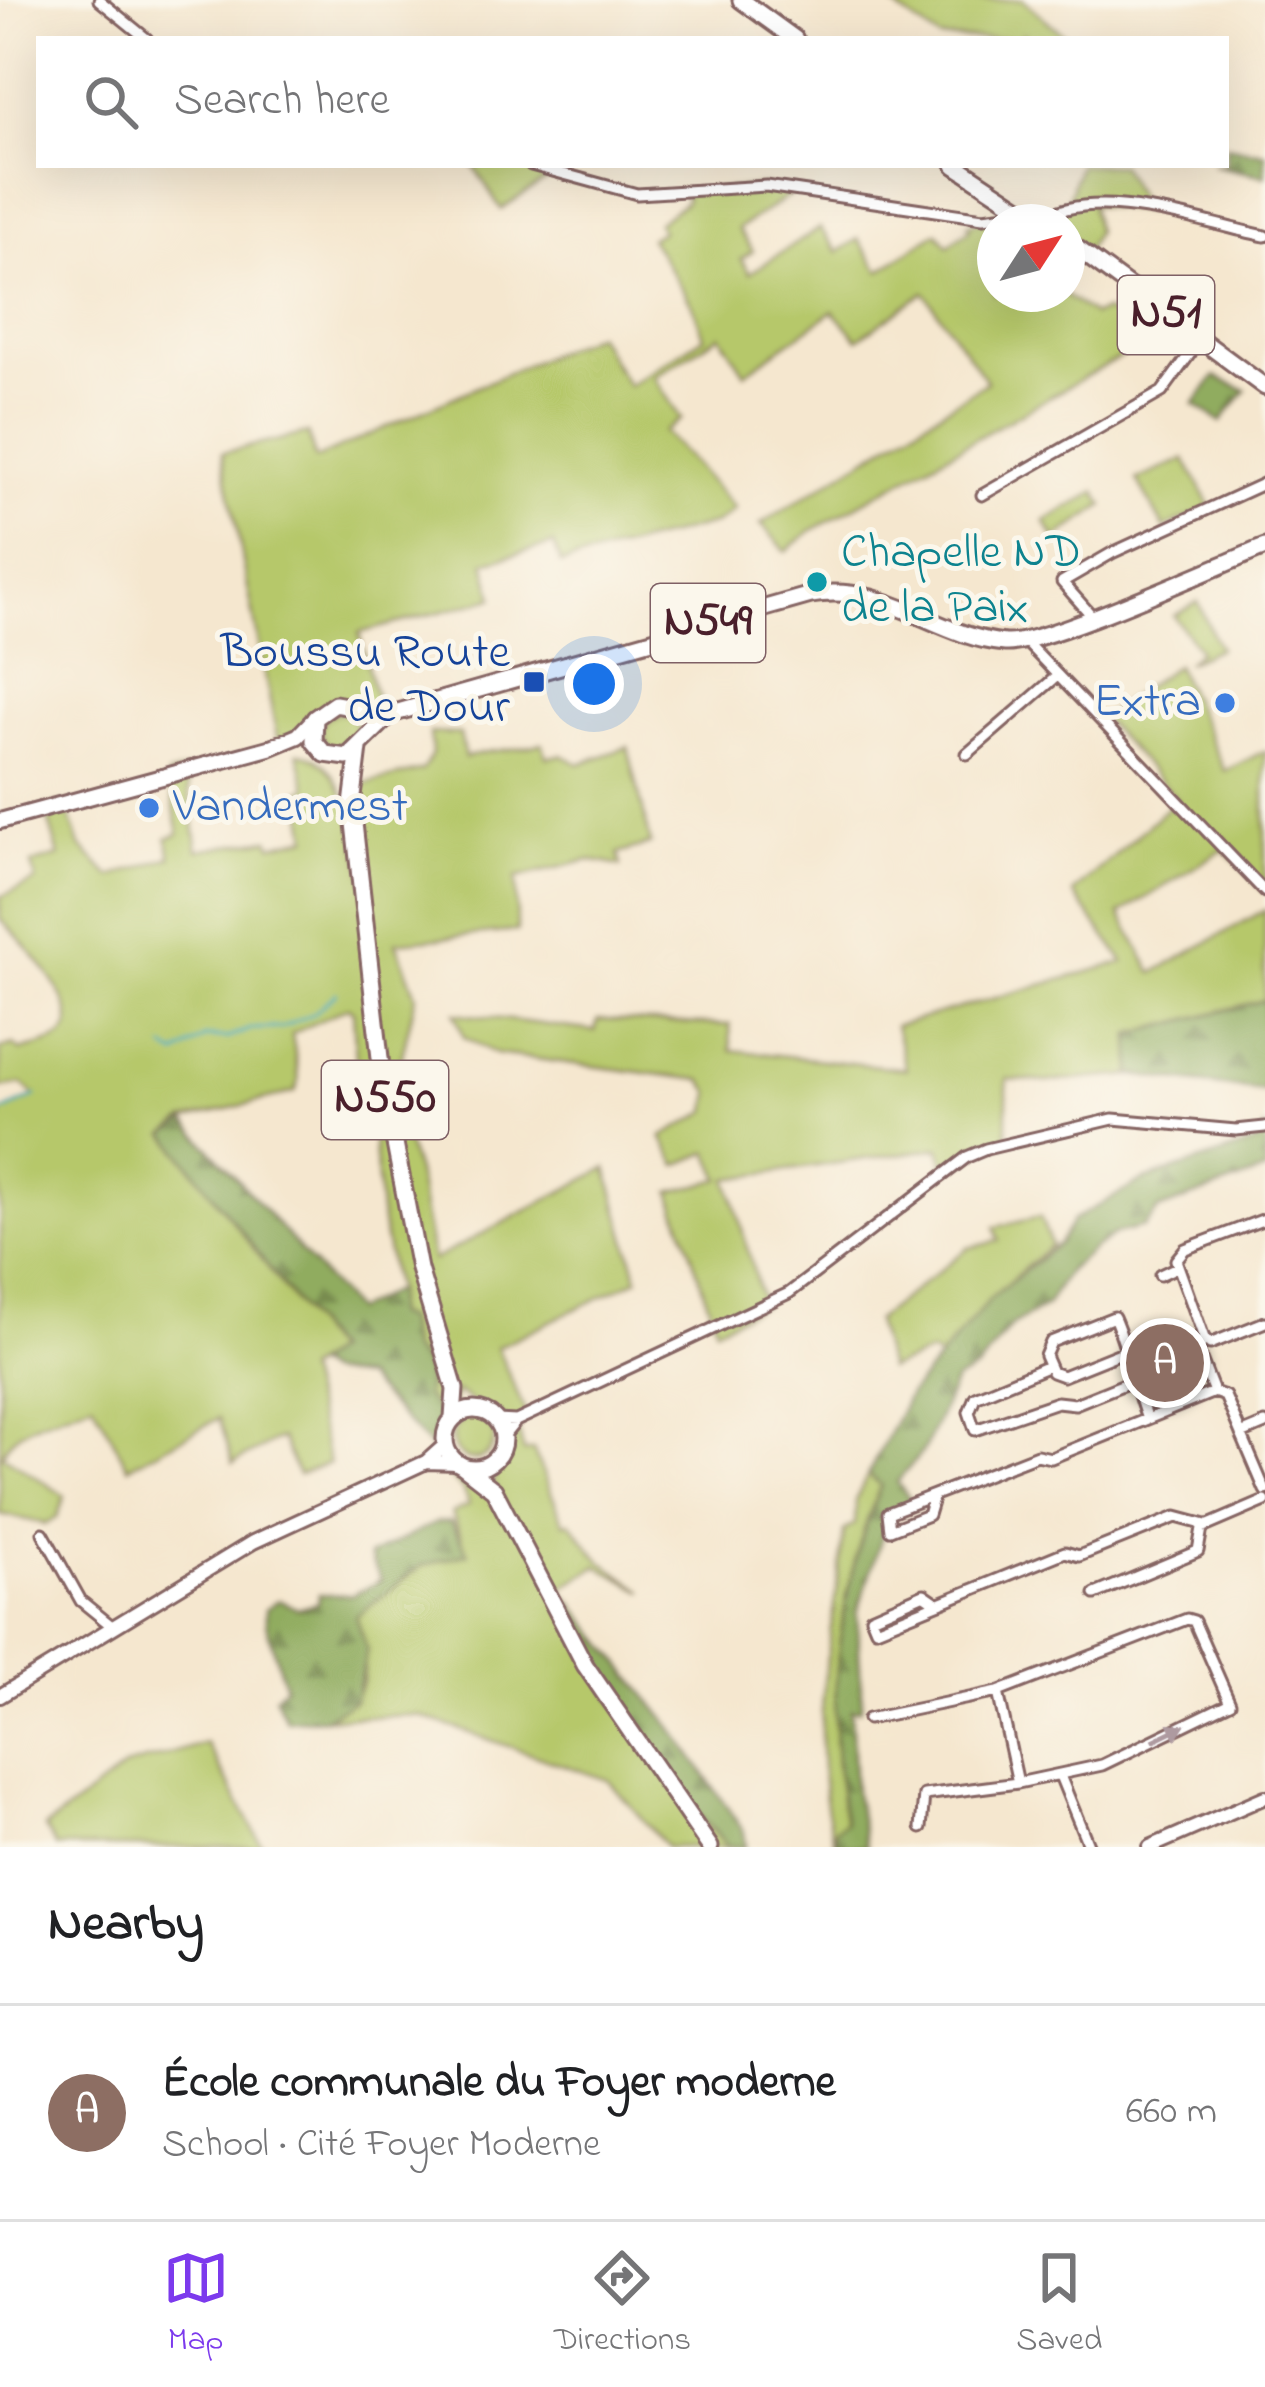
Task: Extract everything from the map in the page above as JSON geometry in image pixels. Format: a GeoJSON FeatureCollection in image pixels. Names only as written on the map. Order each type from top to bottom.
{"type":"FeatureCollection","features":[{"type":"Feature","properties":{"kind":"main road"},"geometry":{"type":"LineString","coordinates":[[727,0],[777,36]]}},
{"type":"Feature","properties":{"kind":"main road"},"geometry":{"type":"LineString","coordinates":[[741,0],[791,36]]}},
{"type":"Feature","properties":{"kind":"main road"},"geometry":{"type":"LineString","coordinates":[[960,168],[1015,204]]}},
{"type":"Feature","properties":{"kind":"main road"},"geometry":{"type":"LineString","coordinates":[[974,168],[1018,204]]}},
{"type":"Feature","properties":{"kind":"main road","name":"N51"},"geometry":{"type":"LineString","coordinates":[[1085,255],[1265,387]]}},
{"type":"Feature","properties":{"kind":"main road","name":"N549"},"geometry":{"type":"LineString","coordinates":[[358,712],[391,714],[829,592],[871,596],[1004,643],[1024,640],[1265,547]]}},
{"type":"Feature","properties":{"kind":"main road"},"geometry":{"type":"LineString","coordinates":[[0,821],[269,748],[298,736],[335,704],[358,712],[362,743]]}},
{"type":"Feature","properties":{"kind":"main road"},"geometry":{"type":"LineString","coordinates":[[269,748],[347,757],[391,714]]}},
{"type":"Feature","properties":{"kind":"main road"},"geometry":{"type":"LineString","coordinates":[[315,718],[312,734],[321,751]]}},
{"type":"Feature","properties":{"kind":"main road","name":"N550"},"geometry":{"type":"LineString","coordinates":[[352,805],[362,743]]}},
{"type":"Feature","properties":{"kind":"main road","name":"N550"},"geometry":{"type":"LineString","coordinates":[[321,751],[341,770],[352,805],[391,1141],[418,1270],[455,1389],[453,1418]]}},
{"type":"Feature","properties":{"kind":"main road"},"geometry":{"type":"LineString","coordinates":[[455,1389],[501,1428],[493,1461],[494,1490]]}},
{"type":"Feature","properties":{"kind":"main road"},"geometry":{"type":"LineString","coordinates":[[477,1409],[453,1418],[445,1445],[460,1464],[494,1490],[585,1665],[710,1847]]}},
{"type":"Feature","properties":{"kind":"main road"},"geometry":{"type":"LineString","coordinates":[[460,1464],[479,1468],[493,1461]]}},
{"type":"Feature","properties":{"kind":"street"},"geometry":{"type":"LineString","coordinates":[[99,0],[143,36]]}},
{"type":"Feature","properties":{"kind":"street"},"geometry":{"type":"LineString","coordinates":[[542,168],[637,194],[766,186],[977,217]]}},
{"type":"Feature","properties":{"kind":"street"},"geometry":{"type":"LineString","coordinates":[[1085,205],[1265,236]]}},
{"type":"Feature","properties":{"kind":"street"},"geometry":{"type":"LineString","coordinates":[[982,495],[1162,392],[1200,340]]}},
{"type":"Feature","properties":{"kind":"street"},"geometry":{"type":"LineString","coordinates":[[1092,616],[1062,582],[1128,545],[1265,483]]}},
{"type":"Feature","properties":{"kind":"street"},"geometry":{"type":"LineString","coordinates":[[1024,640],[1265,892]]}},
{"type":"Feature","properties":{"kind":"street"},"geometry":{"type":"LineString","coordinates":[[967,754],[1056,676]]}},
{"type":"Feature","properties":{"kind":"street"},"geometry":{"type":"LineString","coordinates":[[501,1428],[789,1293],[946,1172],[986,1148],[1113,1119],[1236,1130],[1265,1126]]}},
{"type":"Feature","properties":{"kind":"street"},"geometry":{"type":"LineString","coordinates":[[1160,1275],[1177,1267],[1185,1249],[1265,1220]]}},
{"type":"Feature","properties":{"kind":"street"},"geometry":{"type":"LineString","coordinates":[[1177,1267],[1210,1344],[1265,1322]]}},
{"type":"Feature","properties":{"kind":"street"},"geometry":{"type":"LineString","coordinates":[[1128,1350],[1063,1376],[1049,1366],[1045,1356],[1051,1342],[1114,1317],[1128,1350],[1132,1381],[1148,1419]]}},
{"type":"Feature","properties":{"kind":"street"},"geometry":{"type":"LineString","coordinates":[[1204,1338],[1198,1351],[1214,1392]]}},
{"type":"Feature","properties":{"kind":"street"},"geometry":{"type":"LineString","coordinates":[[1049,1366],[976,1397],[969,1412],[975,1430],[1057,1402],[1075,1404],[1132,1381]]}},
{"type":"Feature","properties":{"kind":"street"},"geometry":{"type":"LineString","coordinates":[[934,1495],[928,1515],[890,1530],[888,1513],[934,1495],[1037,1455],[1051,1458],[1214,1392],[1225,1396],[1265,1490]]}},
{"type":"Feature","properties":{"kind":"street"},"geometry":{"type":"LineString","coordinates":[[1241,1434],[1265,1424]]}},
{"type":"Feature","properties":{"kind":"street"},"geometry":{"type":"LineString","coordinates":[[0,1696],[253,1542],[426,1462],[445,1445]]}},
{"type":"Feature","properties":{"kind":"street"},"geometry":{"type":"LineString","coordinates":[[426,1462],[460,1464]]}},
{"type":"Feature","properties":{"kind":"street"},"geometry":{"type":"LineString","coordinates":[[1095,1594],[1198,1551],[1203,1545],[1199,1531],[1206,1525],[1265,1501]]}},
{"type":"Feature","properties":{"kind":"street"},"geometry":{"type":"LineString","coordinates":[[937,1603],[924,1594],[871,1617],[876,1629],[1064,1552],[1079,1556],[1176,1517],[1206,1525]]}},
{"type":"Feature","properties":{"kind":"street"},"geometry":{"type":"LineString","coordinates":[[43,1532],[81,1601],[113,1627]]}},
{"type":"Feature","properties":{"kind":"street"},"geometry":{"type":"LineString","coordinates":[[868,1719],[998,1692],[1187,1619],[1194,1621],[1230,1703],[1102,1765],[1061,1778],[924,1795],[921,1828]]}},
{"type":"Feature","properties":{"kind":"street"},"geometry":{"type":"LineString","coordinates":[[998,1692],[1018,1784]]}},
{"type":"Feature","properties":{"kind":"street"},"geometry":{"type":"LineString","coordinates":[[1061,1778],[1089,1847]]}},
{"type":"Feature","properties":{"kind":"street"},"geometry":{"type":"LineString","coordinates":[[1150,1847],[1265,1797]]}},
{"type":"Feature","properties":{"kind":"green space"},"geometry":{"type":"Polygon","coordinates":[[[885,0],[1023,0],[1065,36],[1023,34],[936,36],[885,0]]]}},
{"type":"Feature","properties":{"kind":"green space"},"geometry":{"type":"Polygon","coordinates":[[[1229,147],[1265,153],[1265,176],[1226,168],[1229,147]]]}},
{"type":"Feature","properties":{"kind":"green space"},"geometry":{"type":"Polygon","coordinates":[[[475,168],[541,168],[557,173],[501,209],[475,168]]]}},
{"type":"Feature","properties":{"kind":"green space"},"geometry":{"type":"Polygon","coordinates":[[[1078,168],[1122,168],[1146,211],[1091,205],[1096,232],[1085,252],[1085,204],[1067,204],[1078,168]]]}},
{"type":"Feature","properties":{"kind":"green space"},"geometry":{"type":"Polygon","coordinates":[[[766,186],[792,194],[738,229],[753,251],[741,259],[750,273],[820,228],[838,252],[858,239],[880,271],[937,232],[948,246],[970,229],[968,224],[977,222],[977,312],[1085,309],[1093,315],[1105,311],[1151,340],[811,531],[786,551],[761,524],[987,382],[924,292],[858,339],[833,311],[745,373],[720,335],[654,377],[681,419],[664,432],[735,509],[717,523],[561,564],[554,544],[485,562],[494,598],[359,633],[380,714],[344,704],[278,743],[222,453],[308,433],[315,459],[596,334],[628,386],[704,337],[693,306],[650,238],[662,230],[657,223],[686,201],[685,193],[766,186]]]}},
{"type":"Feature","properties":{"kind":"green space"},"geometry":{"type":"Polygon","coordinates":[[[1215,377],[1246,390],[1221,422],[1194,404],[1215,377]]]}},
{"type":"Feature","properties":{"kind":"green space"},"geometry":{"type":"Polygon","coordinates":[[[1185,459],[1211,507],[1164,528],[1137,480],[1185,459]]]}},
{"type":"Feature","properties":{"kind":"green space"},"geometry":{"type":"Polygon","coordinates":[[[1096,492],[1104,505],[1055,539],[1045,521],[1096,492]]]}},
{"type":"Feature","properties":{"kind":"green space"},"geometry":{"type":"Polygon","coordinates":[[[1198,602],[1219,648],[1186,663],[1199,650],[1174,616],[1198,602]]]}},
{"type":"Feature","properties":{"kind":"green space"},"geometry":{"type":"Polygon","coordinates":[[[1176,665],[1225,771],[1265,751],[1265,892],[1224,849],[1120,914],[1153,973],[1265,910],[1265,1000],[1131,1034],[1132,1075],[1046,1082],[1007,1079],[1007,1143],[946,1172],[940,1148],[728,1179],[763,1305],[716,1328],[671,1192],[721,1179],[709,1152],[678,1165],[662,1137],[708,1111],[711,1092],[702,1080],[496,1054],[464,1037],[455,1013],[595,1031],[598,1020],[730,1025],[731,1050],[906,1069],[895,1026],[1124,962],[1073,893],[1177,799],[1101,718],[1176,665]]]}},
{"type":"Feature","properties":{"kind":"green space"},"geometry":{"type":"Polygon","coordinates":[[[339,713],[352,718],[357,731],[352,744],[339,749],[326,744],[321,731],[326,718],[339,713]]]}},
{"type":"Feature","properties":{"kind":"green space"},"geometry":{"type":"Polygon","coordinates":[[[430,733],[460,734],[465,758],[542,743],[547,757],[562,755],[579,764],[628,747],[651,844],[618,854],[621,866],[589,860],[516,878],[517,931],[396,942],[416,995],[395,1086],[398,1117],[416,1172],[433,1260],[607,1168],[638,1279],[497,1347],[527,1416],[516,1422],[524,1452],[533,1450],[564,1523],[570,1522],[601,1561],[645,1592],[597,1566],[556,1592],[560,1601],[695,1813],[729,1847],[667,1847],[608,1780],[417,1715],[324,1718],[353,1698],[360,1687],[363,1663],[356,1616],[421,1566],[467,1553],[452,1513],[469,1505],[464,1491],[434,1461],[446,1459],[494,1487],[493,1461],[504,1436],[497,1420],[456,1391],[445,1445],[438,1453],[433,1446],[440,1415],[425,1397],[424,1361],[410,1350],[405,1319],[394,1315],[395,1290],[380,1212],[368,1082],[357,1072],[353,1011],[348,1007],[292,1034],[299,1080],[295,1092],[185,1120],[166,1134],[333,1352],[305,1371],[329,1463],[298,1475],[281,1438],[233,1463],[219,1418],[128,1467],[93,1402],[27,1428],[3,1455],[65,1496],[57,1518],[46,1524],[0,1514],[0,1113],[35,1096],[22,1084],[0,1088],[0,1049],[14,1045],[20,1051],[51,1042],[65,1033],[69,1021],[48,973],[0,919],[0,897],[36,881],[32,864],[59,856],[45,808],[65,803],[80,846],[111,877],[171,857],[167,838],[179,834],[168,775],[186,770],[198,850],[269,839],[272,845],[308,837],[300,791],[307,788],[298,753],[317,759],[332,774],[352,819],[370,917],[360,785],[423,770],[432,754],[430,733]]]}},
{"type":"Feature","properties":{"kind":"green space"},"geometry":{"type":"Polygon","coordinates":[[[1265,1000],[1265,1091],[1132,1075],[1131,1034],[1265,1000]]]}},
{"type":"Feature","properties":{"kind":"green space"},"geometry":{"type":"Polygon","coordinates":[[[185,1120],[354,1311],[395,1290],[394,1315],[405,1319],[410,1350],[426,1370],[425,1396],[440,1415],[431,1448],[364,1378],[326,1373],[313,1365],[333,1351],[166,1134],[185,1120]]]}},
{"type":"Feature","properties":{"kind":"green space"},"geometry":{"type":"Polygon","coordinates":[[[1265,1127],[1265,1171],[1158,1210],[1144,1227],[1115,1234],[1094,1248],[1067,1272],[1046,1306],[1012,1325],[977,1369],[955,1381],[924,1450],[897,1482],[913,1503],[888,1513],[890,1530],[883,1533],[857,1613],[862,1704],[860,1710],[851,1710],[855,1793],[866,1847],[836,1847],[835,1830],[845,1822],[836,1694],[845,1608],[881,1485],[868,1474],[909,1394],[991,1298],[1059,1243],[1073,1220],[1142,1181],[1258,1142],[1265,1127]]]}},
{"type":"Feature","properties":{"kind":"green space"},"geometry":{"type":"Polygon","coordinates":[[[1040,1217],[1051,1245],[991,1298],[939,1358],[930,1353],[888,1369],[875,1321],[968,1248],[999,1241],[995,1227],[1040,1217]]]}},
{"type":"Feature","properties":{"kind":"green space"},"geometry":{"type":"Polygon","coordinates":[[[473,1418],[488,1424],[494,1439],[488,1454],[473,1460],[458,1454],[452,1439],[458,1424],[473,1418]]]}},
{"type":"Feature","properties":{"kind":"green space"},"geometry":{"type":"Polygon","coordinates":[[[868,1474],[881,1484],[854,1566],[839,1650],[836,1736],[845,1822],[835,1830],[835,1845],[822,1767],[824,1688],[844,1531],[855,1524],[856,1499],[868,1474]]]}},
{"type":"Feature","properties":{"kind":"green space"},"geometry":{"type":"Polygon","coordinates":[[[438,1522],[451,1522],[468,1553],[421,1566],[356,1616],[367,1650],[355,1700],[324,1718],[286,1720],[275,1696],[285,1686],[266,1624],[266,1608],[278,1600],[298,1609],[318,1603],[319,1594],[352,1595],[381,1580],[369,1556],[438,1522]]]}},
{"type":"Feature","properties":{"kind":"green space"},"geometry":{"type":"Polygon","coordinates":[[[561,1589],[674,1730],[744,1832],[746,1847],[728,1846],[630,1726],[590,1660],[556,1592],[561,1589]]]}},
{"type":"Feature","properties":{"kind":"green space"},"geometry":{"type":"Polygon","coordinates":[[[206,1743],[263,1847],[56,1847],[45,1828],[125,1767],[206,1743]]]}},
{"type":"Feature","properties":{"kind":"waterway"},"geometry":{"type":"LineString","coordinates":[[165,1048],[177,1055],[206,1037],[228,1038],[251,1029],[281,1028],[314,1013],[336,993]]}},
{"type":"Feature","properties":{"kind":"waterway"},"geometry":{"type":"LineString","coordinates":[[0,1113],[36,1096]]}},
{"type":"Feature","properties":{"kind":"place","name":"Chapelle ND de la Paix"},"geometry":{"type":"Point","coordinates":[817,582]}},
{"type":"Feature","properties":{"kind":"place","name":"Boussu Route de Dour"},"geometry":{"type":"Point","coordinates":[534,682]}},
{"type":"Feature","properties":{"kind":"place","name":"Extra"},"geometry":{"type":"Point","coordinates":[1225,703]}},
{"type":"Feature","properties":{"kind":"place","name":"Vandermest"},"geometry":{"type":"Point","coordinates":[149,808]}},
{"type":"Feature","properties":{"kind":"place","name":"École communale du Foyer moderne"},"geometry":{"type":"Point","coordinates":[1165,1363]}}]}
